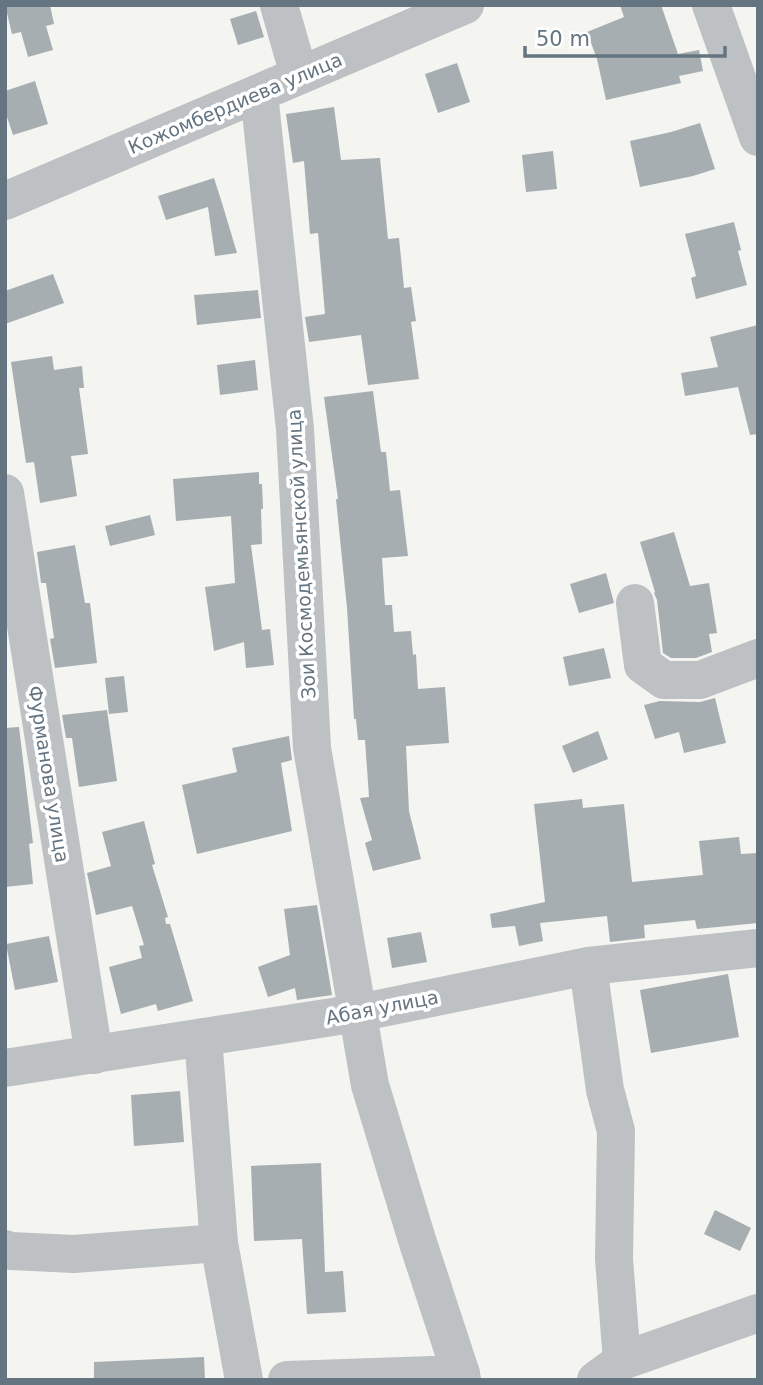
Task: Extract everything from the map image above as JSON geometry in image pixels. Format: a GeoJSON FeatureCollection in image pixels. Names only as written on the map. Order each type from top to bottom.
{"type":"FeatureCollection","features":[{"type":"Feature","properties":{"kind":"street"},"geometry":{"type":"LineString","coordinates":[[279,5],[299,75]]}},
{"type":"Feature","properties":{"kind":"street","name":"Кожомбердиева улица"},"geometry":{"type":"LineString","coordinates":[[5,201],[465,5]]}},
{"type":"Feature","properties":{"kind":"street"},"geometry":{"type":"LineString","coordinates":[[711,5],[758,136]]}},
{"type":"Feature","properties":{"kind":"street","name":"Зои Космодемьянской улица"},"geometry":{"type":"LineString","coordinates":[[259,94],[295,429],[312,748],[370,1085],[462,1377]]}},
{"type":"Feature","properties":{"kind":"street","name":"Фурманова улица"},"geometry":{"type":"LineString","coordinates":[[5,493],[94,1055]]}},
{"type":"Feature","properties":{"kind":"street"},"geometry":{"type":"LineString","coordinates":[[635,603],[643,665],[664,680],[700,680],[758,657]]}},
{"type":"Feature","properties":{"kind":"street","name":"Абая улица"},"geometry":{"type":"LineString","coordinates":[[5,1068],[358,1013],[588,966],[758,948]]}},
{"type":"Feature","properties":{"kind":"street"},"geometry":{"type":"LineString","coordinates":[[588,966],[605,1090],[616,1131],[609,1371],[758,1313]]}},
{"type":"Feature","properties":{"kind":"street"},"geometry":{"type":"LineString","coordinates":[[203,1037],[219,1243],[244,1380]]}},
{"type":"Feature","properties":{"kind":"street"},"geometry":{"type":"LineString","coordinates":[[5,1249],[74,1254],[219,1243]]}},
{"type":"Feature","properties":{"kind":"street"},"geometry":{"type":"LineString","coordinates":[[287,1380],[462,1377]]}},
{"type":"Feature","properties":{"kind":"building"},"geometry":{"type":"Polygon","coordinates":[[[5,5],[50,5],[54,24],[46,26],[53,50],[28,57],[21,32],[12,34],[5,5]]]}},
{"type":"Feature","properties":{"kind":"building"},"geometry":{"type":"Polygon","coordinates":[[[620,5],[661,5],[678,54],[699,50],[703,71],[679,76],[681,83],[606,100],[597,59],[587,32],[624,17],[620,5]]]}},
{"type":"Feature","properties":{"kind":"building"},"geometry":{"type":"Polygon","coordinates":[[[256,11],[264,37],[238,45],[230,19],[256,11]]]}},
{"type":"Feature","properties":{"kind":"building"},"geometry":{"type":"Polygon","coordinates":[[[457,63],[470,102],[438,113],[425,74],[457,63]]]}},
{"type":"Feature","properties":{"kind":"building"},"geometry":{"type":"Polygon","coordinates":[[[35,81],[48,124],[13,135],[5,111],[5,91],[35,81]]]}},
{"type":"Feature","properties":{"kind":"building"},"geometry":{"type":"Polygon","coordinates":[[[334,107],[341,160],[380,158],[388,239],[399,238],[404,288],[411,287],[416,321],[411,322],[419,379],[368,385],[361,335],[309,342],[305,317],[325,314],[318,233],[310,234],[304,161],[293,163],[286,114],[334,107]]]}},
{"type":"Feature","properties":{"kind":"building"},"geometry":{"type":"Polygon","coordinates":[[[700,123],[715,169],[640,187],[630,141],[700,123]]]}},
{"type":"Feature","properties":{"kind":"building"},"geometry":{"type":"Polygon","coordinates":[[[553,151],[557,189],[526,192],[522,155],[553,151]]]}},
{"type":"Feature","properties":{"kind":"building"},"geometry":{"type":"Polygon","coordinates":[[[214,178],[237,253],[215,256],[208,207],[166,220],[158,196],[214,178]]]}},
{"type":"Feature","properties":{"kind":"building"},"geometry":{"type":"Polygon","coordinates":[[[734,222],[747,285],[696,299],[691,278],[696,276],[685,234],[734,222]]]}},
{"type":"Feature","properties":{"kind":"building"},"geometry":{"type":"Polygon","coordinates":[[[53,274],[64,303],[5,324],[5,291],[53,274]]]}},
{"type":"Feature","properties":{"kind":"building"},"geometry":{"type":"Polygon","coordinates":[[[258,290],[261,318],[197,325],[194,295],[258,290]]]}},
{"type":"Feature","properties":{"kind":"building"},"geometry":{"type":"Polygon","coordinates":[[[758,325],[758,434],[750,435],[738,387],[685,396],[681,373],[718,367],[710,337],[758,325]]]}},
{"type":"Feature","properties":{"kind":"building"},"geometry":{"type":"Polygon","coordinates":[[[52,356],[54,370],[82,366],[84,388],[79,388],[88,454],[71,456],[77,496],[40,503],[34,462],[26,463],[11,362],[52,356]]]}},
{"type":"Feature","properties":{"kind":"building"},"geometry":{"type":"Polygon","coordinates":[[[255,360],[258,390],[220,395],[217,365],[255,360]]]}},
{"type":"Feature","properties":{"kind":"building"},"geometry":{"type":"Polygon","coordinates":[[[373,391],[381,452],[386,452],[390,491],[400,490],[408,556],[382,558],[385,605],[392,605],[394,632],[411,631],[413,655],[416,654],[418,689],[445,687],[449,743],[406,746],[409,811],[421,859],[373,871],[365,843],[372,840],[360,798],[369,797],[365,740],[358,740],[354,719],[338,499],[324,397],[373,391]]]}},
{"type":"Feature","properties":{"kind":"building"},"geometry":{"type":"Polygon","coordinates":[[[259,472],[259,484],[262,484],[262,544],[251,545],[262,630],[270,629],[274,665],[246,668],[244,642],[214,651],[205,587],[235,583],[231,516],[176,521],[173,479],[259,472]]]}},
{"type":"Feature","properties":{"kind":"building"},"geometry":{"type":"Polygon","coordinates":[[[150,515],[155,535],[110,546],[105,526],[150,515]]]}},
{"type":"Feature","properties":{"kind":"building"},"geometry":{"type":"Polygon","coordinates":[[[674,532],[690,586],[709,583],[717,633],[709,634],[712,652],[696,658],[671,658],[663,653],[657,600],[640,542],[674,532]]]}},
{"type":"Feature","properties":{"kind":"building"},"geometry":{"type":"Polygon","coordinates":[[[75,545],[85,603],[90,603],[97,663],[55,668],[50,639],[54,638],[46,583],[41,583],[37,552],[75,545]]]}},
{"type":"Feature","properties":{"kind":"building"},"geometry":{"type":"Polygon","coordinates":[[[606,573],[614,603],[579,613],[570,584],[606,573]]]}},
{"type":"Feature","properties":{"kind":"building"},"geometry":{"type":"Polygon","coordinates":[[[604,648],[611,678],[569,686],[563,657],[604,648]]]}},
{"type":"Feature","properties":{"kind":"building"},"geometry":{"type":"Polygon","coordinates":[[[124,676],[128,712],[109,714],[105,678],[124,676]]]}},
{"type":"Feature","properties":{"kind":"building"},"geometry":{"type":"Polygon","coordinates":[[[715,698],[726,743],[684,753],[679,732],[655,739],[644,705],[660,701],[700,702],[715,698]]]}},
{"type":"Feature","properties":{"kind":"building"},"geometry":{"type":"Polygon","coordinates":[[[107,710],[117,781],[79,787],[72,738],[66,738],[62,715],[107,710]]]}},
{"type":"Feature","properties":{"kind":"building"},"geometry":{"type":"Polygon","coordinates":[[[19,727],[33,843],[29,844],[33,884],[5,887],[5,728],[19,727]]]}},
{"type":"Feature","properties":{"kind":"building"},"geometry":{"type":"Polygon","coordinates":[[[598,731],[608,759],[573,773],[562,746],[598,731]]]}},
{"type":"Feature","properties":{"kind":"building"},"geometry":{"type":"Polygon","coordinates":[[[289,736],[292,760],[281,763],[292,831],[197,854],[182,785],[237,772],[232,748],[289,736]]]}},
{"type":"Feature","properties":{"kind":"building"},"geometry":{"type":"Polygon","coordinates":[[[582,799],[583,808],[624,804],[632,882],[703,875],[699,841],[739,837],[741,854],[758,853],[758,923],[697,929],[695,920],[644,925],[645,938],[610,942],[607,916],[540,923],[543,941],[519,946],[515,926],[492,928],[490,914],[545,902],[534,804],[582,799]]]}},
{"type":"Feature","properties":{"kind":"building"},"geometry":{"type":"Polygon","coordinates":[[[144,821],[155,864],[152,865],[168,917],[165,918],[166,924],[170,924],[193,1001],[158,1011],[156,1004],[121,1014],[109,967],[142,958],[139,946],[144,945],[132,906],[96,915],[87,873],[111,866],[102,832],[144,821]]]}},
{"type":"Feature","properties":{"kind":"building"},"geometry":{"type":"Polygon","coordinates":[[[317,905],[332,995],[297,1000],[295,988],[268,997],[258,967],[290,955],[284,909],[317,905]]]}},
{"type":"Feature","properties":{"kind":"building"},"geometry":{"type":"Polygon","coordinates":[[[421,932],[427,962],[392,968],[387,938],[421,932]]]}},
{"type":"Feature","properties":{"kind":"building"},"geometry":{"type":"Polygon","coordinates":[[[49,936],[58,982],[15,990],[6,944],[49,936]]]}},
{"type":"Feature","properties":{"kind":"building"},"geometry":{"type":"Polygon","coordinates":[[[728,974],[739,1037],[651,1053],[640,990],[728,974]]]}},
{"type":"Feature","properties":{"kind":"building"},"geometry":{"type":"Polygon","coordinates":[[[180,1091],[184,1142],[134,1146],[131,1095],[180,1091]]]}},
{"type":"Feature","properties":{"kind":"building"},"geometry":{"type":"Polygon","coordinates":[[[321,1163],[325,1272],[343,1271],[346,1312],[307,1314],[302,1239],[254,1241],[251,1166],[321,1163]]]}},
{"type":"Feature","properties":{"kind":"building"},"geometry":{"type":"Polygon","coordinates":[[[715,1210],[751,1228],[740,1251],[704,1234],[715,1210]]]}},
{"type":"Feature","properties":{"kind":"building"},"geometry":{"type":"Polygon","coordinates":[[[204,1357],[205,1380],[94,1380],[94,1362],[204,1357]]]}}]}
